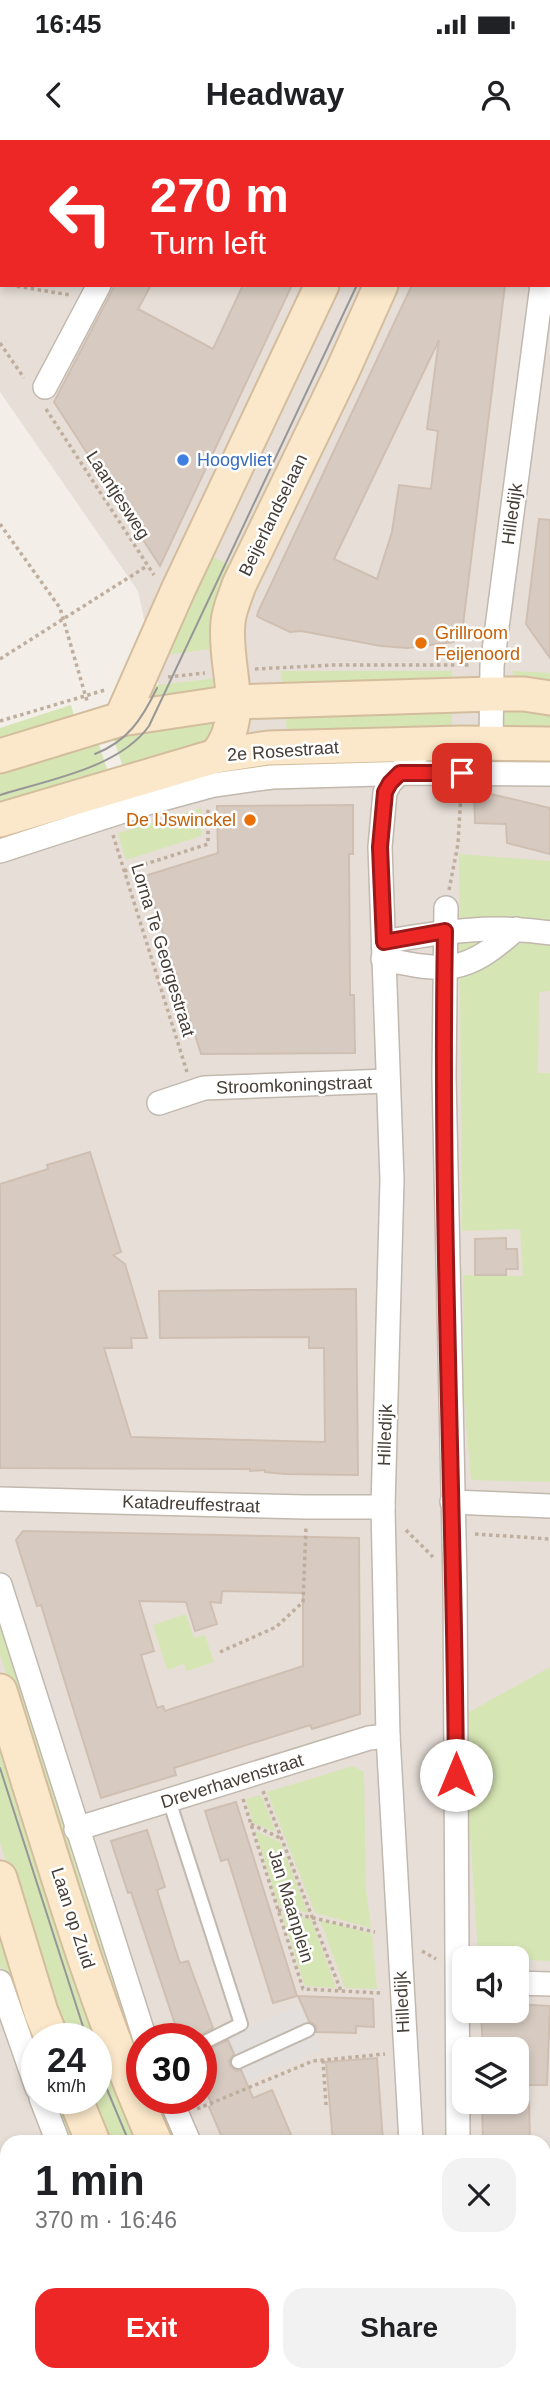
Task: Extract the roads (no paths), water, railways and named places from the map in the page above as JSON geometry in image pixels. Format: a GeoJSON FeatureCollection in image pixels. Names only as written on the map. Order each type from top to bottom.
{"type":"FeatureCollection","features":[{"type":"Feature","properties":{"kind":"main road"},"geometry":{"type":"LineString","coordinates":[[121,719],[178,590],[321,287]]}},
{"type":"Feature","properties":{"kind":"main road","name":"Beijerlandselaan"},"geometry":{"type":"LineString","coordinates":[[212,771],[231,732],[240,681],[228,620],[239,585],[380,287]]}},
{"type":"Feature","properties":{"kind":"main road"},"geometry":{"type":"LineString","coordinates":[[0,756],[240,681],[492,680],[524,694],[550,698]]}},
{"type":"Feature","properties":{"kind":"main road","name":"2e Rosestraat"},"geometry":{"type":"LineString","coordinates":[[0,820],[212,771],[268,748],[491,743],[546,748]]}},
{"type":"Feature","properties":{"kind":"main road","name":"Laan op Zuid"},"geometry":{"type":"LineString","coordinates":[[0,1691],[127,2080],[152,2135]]}},
{"type":"Feature","properties":{"kind":"main road"},"geometry":{"type":"LineString","coordinates":[[0,1878],[46,2023]]}},
{"type":"Feature","properties":{"kind":"main road"},"geometry":{"type":"LineString","coordinates":[[82,2114],[90,2135]]}},
{"type":"Feature","properties":{"kind":"street","name":"Hilledijk"},"geometry":{"type":"LineString","coordinates":[[491,743],[492,680],[542,287]]}},
{"type":"Feature","properties":{"kind":"street"},"geometry":{"type":"LineString","coordinates":[[37,386],[95,292]]}},
{"type":"Feature","properties":{"kind":"street","name":"Hilledijk"},"geometry":{"type":"LineString","coordinates":[[411,2135],[388,1736],[383,1507],[392,1180],[380,847],[385,792],[426,744]]}},
{"type":"Feature","properties":{"kind":"street","name":"2e Rosestraat"},"geometry":{"type":"LineString","coordinates":[[0,851],[107,817],[212,771],[272,777],[400,773],[550,774]]}},
{"type":"Feature","properties":{"kind":"street"},"geometry":{"type":"LineString","coordinates":[[446,920],[444,1076],[460,1946]]}},
{"type":"Feature","properties":{"kind":"street"},"geometry":{"type":"LineString","coordinates":[[384,950],[446,920],[550,933]]}},
{"type":"Feature","properties":{"kind":"street"},"geometry":{"type":"LineString","coordinates":[[384,950],[428,968],[445,968],[485,956],[516,929]]}},
{"type":"Feature","properties":{"kind":"street","name":"Stroomkoningstraat"},"geometry":{"type":"LineString","coordinates":[[159,1102],[204,1088],[388,1081]]}},
{"type":"Feature","properties":{"kind":"street","name":"Katadreuffestraat"},"geometry":{"type":"LineString","coordinates":[[0,1499],[383,1507]]}},
{"type":"Feature","properties":{"kind":"street"},"geometry":{"type":"LineString","coordinates":[[452,1502],[550,1506]]}},
{"type":"Feature","properties":{"kind":"street","name":"Laan op Zuid"},"geometry":{"type":"LineString","coordinates":[[0,1585],[140,2023]]}},
{"type":"Feature","properties":{"kind":"street","name":"Dreverhavenstraat"},"geometry":{"type":"LineString","coordinates":[[76,1829],[369,1738],[388,1736]]}},
{"type":"Feature","properties":{"kind":"street"},"geometry":{"type":"LineString","coordinates":[[0,1982],[21,2042]]}},
{"type":"Feature","properties":{"kind":"street"},"geometry":{"type":"LineString","coordinates":[[529,1983],[550,1984]]}},
{"type":"Feature","properties":{"kind":"street"},"geometry":{"type":"LineString","coordinates":[[457,2135],[460,2023]]}},
{"type":"Feature","properties":{"kind":"street"},"geometry":{"type":"LineString","coordinates":[[47,2114],[55,2135]]}},
{"type":"Feature","properties":{"kind":"street"},"geometry":{"type":"LineString","coordinates":[[177,2114],[186,2135]]}},
{"type":"Feature","properties":{"kind":"lane"},"geometry":{"type":"LineString","coordinates":[[169,1800],[241,2024],[217,2036]]}},
{"type":"Feature","properties":{"kind":"lane"},"geometry":{"type":"LineString","coordinates":[[238,2062],[308,2030]]}},
{"type":"Feature","properties":{"kind":"tram line"},"geometry":{"type":"LineString","coordinates":[[0,795],[60,778],[101,762],[120,752],[149,726],[356,287]]}},
{"type":"Feature","properties":{"kind":"tram line"},"geometry":{"type":"LineString","coordinates":[[95,754],[116,743],[133,728],[157,688]]}},
{"type":"Feature","properties":{"kind":"tram line"},"geometry":{"type":"LineString","coordinates":[[0,1768],[82,2023]]}},
{"type":"Feature","properties":{"kind":"tram line"},"geometry":{"type":"LineString","coordinates":[[112,2101],[126,2135]]}},
{"type":"Feature","properties":{"kind":"place","name":"Hoogvliet"},"geometry":{"type":"Point","coordinates":[183,460]}},
{"type":"Feature","properties":{"kind":"place","name":"Grillroom Feijenoord"},"geometry":{"type":"Point","coordinates":[421,643]}},
{"type":"Feature","properties":{"kind":"place","name":"De IJswinckel"},"geometry":{"type":"Point","coordinates":[250,820]}}]}
